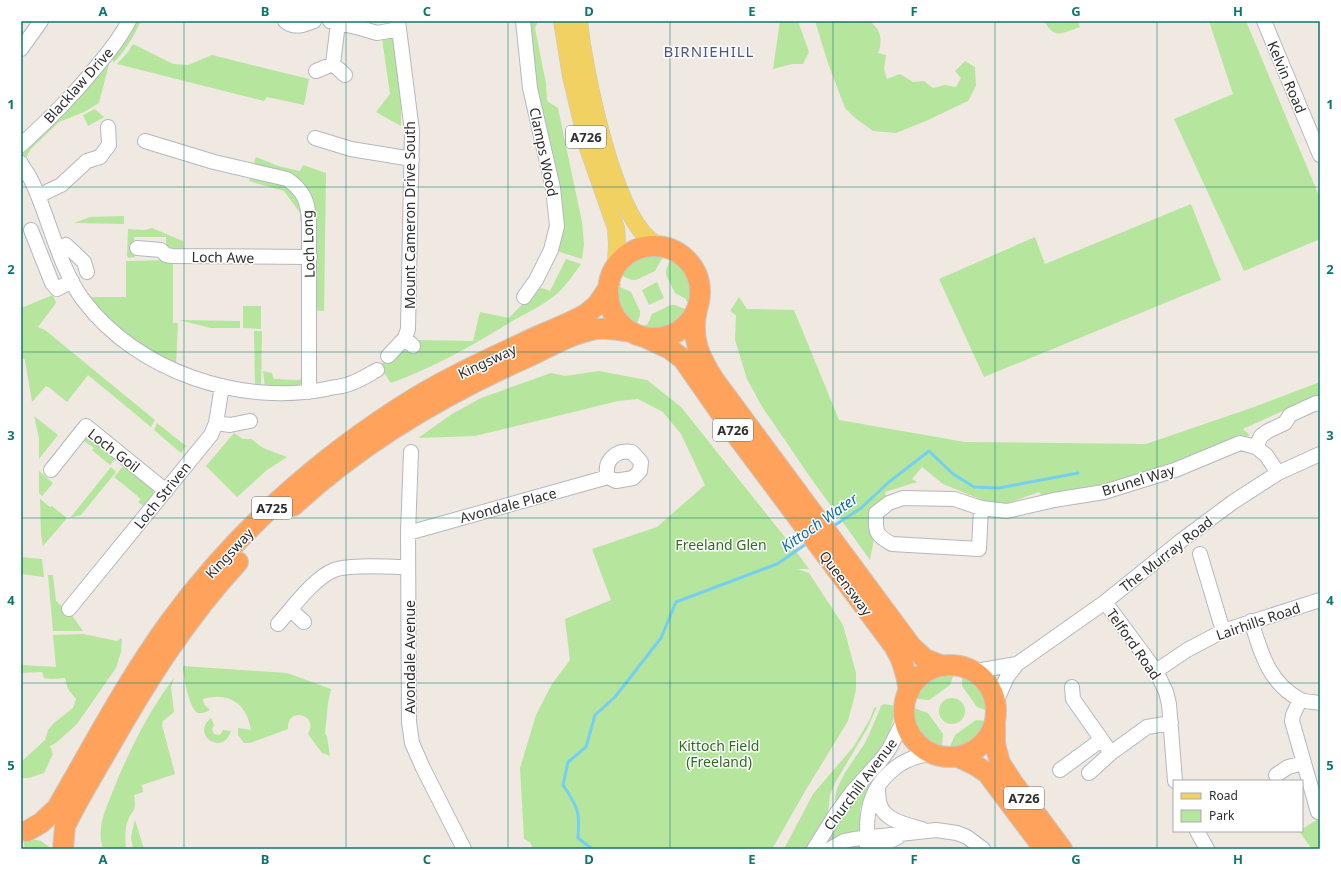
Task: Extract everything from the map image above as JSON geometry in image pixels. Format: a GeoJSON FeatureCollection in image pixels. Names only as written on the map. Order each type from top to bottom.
{"type":"FeatureCollection","features":[{"type":"Feature","properties":{"kind":"highway","name":"A726"},"geometry":{"type":"LineString","coordinates":[[638,335],[620,324],[613,314],[608,302],[607,290],[610,276],[616,264],[631,251],[650,246],[660,246],[676,251],[692,266],[696,272],[698,279],[698,301]]}},
{"type":"Feature","properties":{"kind":"highway","name":"Kingsway"},"geometry":{"type":"LineString","coordinates":[[24,831],[41,823],[57,808],[138,669],[170,623],[208,574],[259,519],[311,472],[350,442],[400,407],[458,373],[586,314],[597,305],[607,290]]}},
{"type":"Feature","properties":{"kind":"highway"},"geometry":{"type":"LineString","coordinates":[[638,335],[661,338],[676,333],[688,324],[698,301]]}},
{"type":"Feature","properties":{"kind":"highway","name":"Queensway"},"geometry":{"type":"LineString","coordinates":[[698,301],[694,332],[698,350],[707,369],[747,425],[804,514]]}},
{"type":"Feature","properties":{"kind":"highway","name":"Kingsway"},"geometry":{"type":"LineString","coordinates":[[63,849],[65,826],[69,818],[143,688],[161,660],[192,617],[224,577],[269,529],[298,502],[338,468],[389,431],[459,390],[506,366],[577,334],[599,329],[611,329],[638,335]]}},
{"type":"Feature","properties":{"kind":"highway","name":"Queensway"},"geometry":{"type":"LineString","coordinates":[[638,335],[670,349],[683,359],[727,422],[804,514],[842,565],[898,652],[906,673],[909,692]]}},
{"type":"Feature","properties":{"kind":"highway","name":"Queensway"},"geometry":{"type":"LineString","coordinates":[[842,565],[917,652],[926,659],[943,666]]}},
{"type":"Feature","properties":{"kind":"highway","name":"A726"},"geometry":{"type":"LineString","coordinates":[[995,724],[983,744],[974,751],[958,757],[933,754],[916,742],[910,733],[905,718],[905,705],[909,692],[920,676],[943,666],[957,666],[970,670],[987,683],[996,702],[996,713],[994,744],[1000,763],[1062,849]]}},
{"type":"Feature","properties":{"kind":"highway","name":"A726"},"geometry":{"type":"LineString","coordinates":[[958,757],[976,765],[987,773],[1044,849]]}},
{"type":"Feature","properties":{"kind":"highway","name":"A725"},"geometry":{"type":"LineString","coordinates":[[24,831],[38,832],[47,836],[63,849]]}},
{"type":"Feature","properties":{"kind":"main road","name":"A726"},"geometry":{"type":"LineString","coordinates":[[562,21],[571,76],[588,148],[616,228],[616,264]]}},
{"type":"Feature","properties":{"kind":"main road","name":"A726"},"geometry":{"type":"LineString","coordinates":[[579,21],[591,92],[614,173],[634,220],[649,240],[660,246]]}},
{"type":"Feature","properties":{"kind":"street"},"geometry":{"type":"LineString","coordinates":[[21,49],[41,21]]}},
{"type":"Feature","properties":{"kind":"street","name":"Blacklaw Drive"},"geometry":{"type":"LineString","coordinates":[[21,144],[59,110],[75,93],[120,38],[129,21]]}},
{"type":"Feature","properties":{"kind":"street"},"geometry":{"type":"LineString","coordinates":[[285,21],[289,24],[298,26],[314,21]]}},
{"type":"Feature","properties":{"kind":"street","name":"Clamps Wood"},"geometry":{"type":"LineString","coordinates":[[523,21],[530,88],[553,188],[557,226],[542,283],[524,297]]}},
{"type":"Feature","properties":{"kind":"street","name":"Kelvin Road"},"geometry":{"type":"LineString","coordinates":[[1264,21],[1320,155]]}},
{"type":"Feature","properties":{"kind":"street"},"geometry":{"type":"LineString","coordinates":[[345,75],[333,64],[334,22],[377,33],[399,25]]}},
{"type":"Feature","properties":{"kind":"street","name":"Mount Cameron Drive South"},"geometry":{"type":"LineString","coordinates":[[388,356],[409,342],[412,131],[399,25]]}},
{"type":"Feature","properties":{"kind":"street"},"geometry":{"type":"LineString","coordinates":[[316,71],[333,64]]}},
{"type":"Feature","properties":{"kind":"street"},"geometry":{"type":"LineString","coordinates":[[38,196],[61,185],[87,161],[100,157],[109,145],[108,127]]}},
{"type":"Feature","properties":{"kind":"street"},"geometry":{"type":"LineString","coordinates":[[315,138],[352,149],[412,159]]}},
{"type":"Feature","properties":{"kind":"street","name":"Loch Long"},"geometry":{"type":"LineString","coordinates":[[145,141],[214,162],[287,179],[303,193],[309,210],[309,392]]}},
{"type":"Feature","properties":{"kind":"street"},"geometry":{"type":"LineString","coordinates":[[21,163],[38,196],[72,281],[83,300],[103,322],[127,344],[161,364],[191,377],[222,386],[284,394],[309,392],[350,384],[377,370]]}},
{"type":"Feature","properties":{"kind":"street"},"geometry":{"type":"LineString","coordinates":[[31,230],[54,287],[57,288],[72,281]]}},
{"type":"Feature","properties":{"kind":"street"},"geometry":{"type":"LineString","coordinates":[[59,250],[66,245],[69,247],[84,262],[86,272]]}},
{"type":"Feature","properties":{"kind":"street","name":"Loch Awe"},"geometry":{"type":"LineString","coordinates":[[137,248],[161,250],[166,255],[172,256],[310,258]]}},
{"type":"Feature","properties":{"kind":"street","name":"Loch Striven"},"geometry":{"type":"LineString","coordinates":[[69,609],[86,597],[166,491],[211,435],[216,423],[222,386]]}},
{"type":"Feature","properties":{"kind":"street"},"geometry":{"type":"LineString","coordinates":[[1278,473],[1266,455],[1256,447],[1261,436],[1285,423],[1290,415],[1316,403],[1320,404]]}},
{"type":"Feature","properties":{"kind":"street"},"geometry":{"type":"LineString","coordinates":[[216,423],[230,425],[250,421]]}},
{"type":"Feature","properties":{"kind":"street","name":"Loch Goil"},"geometry":{"type":"LineString","coordinates":[[51,470],[86,426],[166,491]]}},
{"type":"Feature","properties":{"kind":"street","name":"Brunel Way"},"geometry":{"type":"LineString","coordinates":[[981,508],[978,549],[892,544],[880,537],[876,528],[876,513],[889,503],[903,498],[954,499],[981,508],[1007,511],[1054,500],[1104,492],[1175,470],[1240,443],[1256,447]]}},
{"type":"Feature","properties":{"kind":"street","name":"Avondale Avenue"},"geometry":{"type":"LineString","coordinates":[[411,452],[408,533],[409,722],[412,743],[464,849]]}},
{"type":"Feature","properties":{"kind":"street","name":"The Murray Road"},"geometry":{"type":"LineString","coordinates":[[996,702],[1007,677],[1017,664],[1105,602],[1145,569],[1228,506],[1278,473],[1320,454]]}},
{"type":"Feature","properties":{"kind":"street","name":"Avondale Place"},"geometry":{"type":"LineString","coordinates":[[408,533],[608,477]]}},
{"type":"Feature","properties":{"kind":"street"},"geometry":{"type":"LineString","coordinates":[[1200,554],[1223,631]]}},
{"type":"Feature","properties":{"kind":"street"},"geometry":{"type":"LineString","coordinates":[[278,624],[315,582],[334,570],[350,567],[408,567]]}},
{"type":"Feature","properties":{"kind":"street","name":"Lairhills Road"},"geometry":{"type":"LineString","coordinates":[[1156,671],[1187,650],[1223,631],[1320,600]]}},
{"type":"Feature","properties":{"kind":"street","name":"Telford Road"},"geometry":{"type":"LineString","coordinates":[[1105,602],[1156,671],[1166,692],[1175,780]]}},
{"type":"Feature","properties":{"kind":"street"},"geometry":{"type":"LineString","coordinates":[[291,610],[304,622]]}},
{"type":"Feature","properties":{"kind":"street"},"geometry":{"type":"LineString","coordinates":[[1251,621],[1265,663],[1279,684],[1300,700],[1320,703]]}},
{"type":"Feature","properties":{"kind":"street","name":"The Murray Road"},"geometry":{"type":"LineString","coordinates":[[970,670],[982,670],[1017,664]]}},
{"type":"Feature","properties":{"kind":"street"},"geometry":{"type":"LineString","coordinates":[[1072,687],[1073,699],[1111,753]]}},
{"type":"Feature","properties":{"kind":"street"},"geometry":{"type":"LineString","coordinates":[[1300,700],[1293,715],[1292,721],[1318,812]]}},
{"type":"Feature","properties":{"kind":"street","name":"Churchill Avenue"},"geometry":{"type":"LineString","coordinates":[[814,849],[852,792],[889,749],[905,718]]}},
{"type":"Feature","properties":{"kind":"street"},"geometry":{"type":"LineString","coordinates":[[1088,773],[1111,753],[1147,727],[1170,723]]}},
{"type":"Feature","properties":{"kind":"street"},"geometry":{"type":"LineString","coordinates":[[1060,770],[1102,740]]}},
{"type":"Feature","properties":{"kind":"street","name":"Churchill Avenue"},"geometry":{"type":"LineString","coordinates":[[870,845],[867,815],[878,786],[890,771],[899,765],[919,756],[933,754]]}},
{"type":"Feature","properties":{"kind":"street"},"geometry":{"type":"LineString","coordinates":[[1276,774],[1288,767],[1304,763]]}},
{"type":"Feature","properties":{"kind":"street"},"geometry":{"type":"LineString","coordinates":[[878,786],[880,806],[888,816],[925,830]]}},
{"type":"Feature","properties":{"kind":"street"},"geometry":{"type":"LineString","coordinates":[[830,849],[844,841],[870,845],[892,834],[925,830],[947,831],[967,838],[983,849]]}},
{"type":"Feature","properties":{"kind":"street"},"geometry":{"type":"LineString","coordinates":[[1198,832],[1207,849]]}},
{"type":"Feature","properties":{"kind":"green space"},"geometry":{"type":"Polygon","coordinates":[[[133,21],[141,21],[125,49],[113,63],[113,58],[133,21]]]}},
{"type":"Feature","properties":{"kind":"green space"},"geometry":{"type":"Polygon","coordinates":[[[529,21],[538,21],[535,28],[546,84],[547,101],[558,108],[582,222],[584,244],[582,259],[560,252],[557,249],[536,100],[529,21]]]}},
{"type":"Feature","properties":{"kind":"green space"},"geometry":{"type":"Polygon","coordinates":[[[780,21],[798,21],[809,52],[803,64],[792,64],[773,69],[780,21]]]}},
{"type":"Feature","properties":{"kind":"green space"},"geometry":{"type":"Polygon","coordinates":[[[815,21],[871,22],[879,32],[881,40],[878,53],[886,55],[884,69],[887,79],[900,74],[913,82],[924,81],[933,88],[945,85],[956,87],[961,78],[955,71],[965,61],[975,67],[976,86],[968,101],[926,121],[896,133],[873,131],[855,118],[845,108],[828,63],[815,21]]]}},
{"type":"Feature","properties":{"kind":"green space"},"geometry":{"type":"Polygon","coordinates":[[[1044,21],[1078,22],[1080,27],[1064,33],[1055,33],[1044,21]]]}},
{"type":"Feature","properties":{"kind":"green space"},"geometry":{"type":"Polygon","coordinates":[[[1209,21],[1246,21],[1320,198],[1320,239],[1244,271],[1174,119],[1233,94],[1209,21]]]}},
{"type":"Feature","properties":{"kind":"green space"},"geometry":{"type":"Polygon","coordinates":[[[391,38],[394,42],[401,99],[401,126],[376,112],[390,94],[382,39],[391,38]]]}},
{"type":"Feature","properties":{"kind":"green space"},"geometry":{"type":"Polygon","coordinates":[[[133,44],[173,64],[188,65],[212,55],[309,79],[304,105],[267,97],[264,101],[117,64],[133,44]]]}},
{"type":"Feature","properties":{"kind":"green space"},"geometry":{"type":"Polygon","coordinates":[[[110,60],[99,103],[84,112],[59,122],[31,149],[24,161],[22,148],[110,60]]]}},
{"type":"Feature","properties":{"kind":"green space"},"geometry":{"type":"Polygon","coordinates":[[[95,109],[104,117],[88,126],[83,115],[95,109]]]}},
{"type":"Feature","properties":{"kind":"green space"},"geometry":{"type":"Polygon","coordinates":[[[256,157],[278,166],[300,171],[303,165],[326,173],[324,311],[313,310],[310,199],[253,165],[256,157]]]}},
{"type":"Feature","properties":{"kind":"green space"},"geometry":{"type":"Polygon","coordinates":[[[251,173],[295,189],[306,222],[300,221],[300,213],[284,191],[249,181],[251,173]]]}},
{"type":"Feature","properties":{"kind":"green space"},"geometry":{"type":"Polygon","coordinates":[[[1191,204],[1221,280],[984,377],[939,279],[1035,237],[1045,264],[1191,204]]]}},
{"type":"Feature","properties":{"kind":"green space"},"geometry":{"type":"Polygon","coordinates":[[[124,216],[124,224],[74,223],[90,217],[124,216]]]}},
{"type":"Feature","properties":{"kind":"green space"},"geometry":{"type":"Polygon","coordinates":[[[152,228],[183,241],[184,252],[166,251],[166,237],[134,237],[135,257],[129,258],[127,256],[128,229],[144,230],[152,228]]]}},
{"type":"Feature","properties":{"kind":"green space"},"geometry":{"type":"Polygon","coordinates":[[[651,254],[663,256],[655,271],[636,280],[620,275],[633,260],[641,256],[651,254]]]}},
{"type":"Feature","properties":{"kind":"green space"},"geometry":{"type":"Polygon","coordinates":[[[671,258],[681,266],[688,276],[691,288],[690,302],[686,301],[686,299],[675,293],[666,275],[666,270],[671,258]]]}},
{"type":"Feature","properties":{"kind":"green space"},"geometry":{"type":"Polygon","coordinates":[[[566,259],[581,264],[558,293],[485,338],[439,362],[391,383],[379,366],[390,356],[401,350],[410,352],[414,351],[418,340],[473,341],[480,312],[509,318],[536,290],[542,288],[550,291],[566,259]]]}},
{"type":"Feature","properties":{"kind":"green space"},"geometry":{"type":"Polygon","coordinates":[[[173,260],[173,323],[178,323],[176,366],[124,334],[86,297],[126,297],[126,261],[173,260]]]}},
{"type":"Feature","properties":{"kind":"green space"},"geometry":{"type":"Polygon","coordinates":[[[657,282],[664,298],[649,305],[642,290],[657,282]]]}},
{"type":"Feature","properties":{"kind":"green space"},"geometry":{"type":"Polygon","coordinates":[[[617,283],[621,284],[620,287],[631,292],[640,311],[636,327],[625,319],[618,309],[615,297],[617,283]]]}},
{"type":"Feature","properties":{"kind":"green space"},"geometry":{"type":"Polygon","coordinates":[[[53,295],[56,303],[38,327],[45,330],[155,420],[151,427],[88,375],[67,402],[46,386],[32,402],[25,360],[21,356],[21,308],[53,295]]]}},
{"type":"Feature","properties":{"kind":"green space"},"geometry":{"type":"Polygon","coordinates":[[[739,297],[747,309],[794,310],[839,420],[965,442],[1146,444],[1254,407],[1320,382],[1320,394],[1243,429],[1250,435],[1155,472],[1044,498],[1039,492],[1003,505],[994,505],[943,484],[922,467],[912,479],[917,482],[885,492],[887,499],[874,539],[870,560],[808,474],[761,405],[747,379],[735,340],[736,315],[730,311],[739,297]]]}},
{"type":"Feature","properties":{"kind":"green space"},"geometry":{"type":"Polygon","coordinates":[[[671,305],[687,310],[679,320],[669,327],[657,330],[644,329],[652,314],[671,305]]]}},
{"type":"Feature","properties":{"kind":"green space"},"geometry":{"type":"Polygon","coordinates":[[[243,306],[261,306],[261,329],[243,328],[243,306]]]}},
{"type":"Feature","properties":{"kind":"green space"},"geometry":{"type":"Polygon","coordinates":[[[179,320],[240,321],[240,328],[211,328],[179,320]]]}},
{"type":"Feature","properties":{"kind":"green space"},"geometry":{"type":"Polygon","coordinates":[[[254,331],[262,331],[261,388],[256,387],[255,383],[254,331]]]}},
{"type":"Feature","properties":{"kind":"green space"},"geometry":{"type":"Polygon","coordinates":[[[263,371],[272,373],[274,379],[301,379],[302,383],[296,387],[265,388],[263,371]]]}},
{"type":"Feature","properties":{"kind":"green space"},"geometry":{"type":"Polygon","coordinates":[[[599,371],[647,380],[681,407],[792,546],[809,569],[797,569],[809,573],[843,625],[856,673],[856,690],[848,721],[772,849],[533,849],[530,842],[524,839],[520,768],[536,715],[552,684],[570,660],[565,619],[611,600],[592,549],[657,527],[705,485],[681,434],[663,412],[638,399],[618,401],[475,436],[418,438],[452,414],[481,398],[551,373],[565,376],[599,371]]]}},
{"type":"Feature","properties":{"kind":"green space"},"geometry":{"type":"Polygon","coordinates":[[[34,416],[58,435],[39,459],[39,438],[34,416]]]}},
{"type":"Feature","properties":{"kind":"green space"},"geometry":{"type":"Polygon","coordinates":[[[157,423],[186,446],[181,453],[154,430],[157,423]]]}},
{"type":"Feature","properties":{"kind":"green space"},"geometry":{"type":"Polygon","coordinates":[[[234,433],[243,439],[251,439],[263,448],[287,457],[267,470],[237,497],[206,466],[234,433]]]}},
{"type":"Feature","properties":{"kind":"green space"},"geometry":{"type":"Polygon","coordinates":[[[88,435],[117,457],[110,465],[92,450],[94,448],[84,441],[88,435]]]}},
{"type":"Feature","properties":{"kind":"green space"},"geometry":{"type":"Polygon","coordinates":[[[125,464],[151,485],[154,497],[145,507],[138,502],[141,499],[114,477],[125,464]]]}},
{"type":"Feature","properties":{"kind":"green space"},"geometry":{"type":"Polygon","coordinates":[[[111,467],[116,472],[81,515],[70,518],[111,467]]]}},
{"type":"Feature","properties":{"kind":"green space"},"geometry":{"type":"Polygon","coordinates":[[[39,471],[53,483],[42,496],[39,493],[39,471]]]}},
{"type":"Feature","properties":{"kind":"green space"},"geometry":{"type":"Polygon","coordinates":[[[40,499],[67,518],[43,546],[41,535],[40,499]]]}},
{"type":"Feature","properties":{"kind":"green space"},"geometry":{"type":"Polygon","coordinates":[[[21,557],[42,559],[44,577],[21,574],[21,557]]]}},
{"type":"Feature","properties":{"kind":"green space"},"geometry":{"type":"Polygon","coordinates":[[[48,575],[53,575],[56,601],[71,614],[83,631],[53,631],[48,575]]]}},
{"type":"Feature","properties":{"kind":"green space"},"geometry":{"type":"Polygon","coordinates":[[[83,634],[117,641],[122,638],[121,652],[116,668],[77,724],[56,743],[50,746],[53,754],[44,773],[29,778],[21,778],[21,762],[45,740],[48,730],[54,723],[73,708],[76,699],[68,689],[65,678],[44,678],[42,672],[21,673],[21,665],[56,667],[53,635],[83,634]]]}},
{"type":"Feature","properties":{"kind":"green space"},"geometry":{"type":"Polygon","coordinates":[[[183,666],[287,673],[331,689],[325,734],[327,736],[330,756],[322,753],[308,734],[311,727],[310,722],[302,715],[292,717],[289,722],[288,729],[250,743],[244,743],[238,735],[238,728],[251,730],[249,721],[241,707],[229,698],[212,697],[203,699],[204,704],[210,710],[198,713],[189,699],[185,684],[183,666]]]}},
{"type":"Feature","properties":{"kind":"green space"},"geometry":{"type":"Polygon","coordinates":[[[955,671],[950,685],[929,700],[917,699],[923,686],[931,678],[942,673],[955,671]]]}},
{"type":"Feature","properties":{"kind":"green space"},"geometry":{"type":"Polygon","coordinates":[[[962,674],[975,680],[983,688],[988,699],[991,712],[977,707],[962,686],[962,674]]]}},
{"type":"Feature","properties":{"kind":"green space"},"geometry":{"type":"Polygon","coordinates":[[[174,678],[171,687],[174,712],[163,721],[162,725],[175,774],[142,785],[143,792],[134,795],[135,805],[126,829],[126,849],[103,849],[101,841],[102,824],[105,810],[118,778],[147,719],[174,678]]]}},
{"type":"Feature","properties":{"kind":"green space"},"geometry":{"type":"Polygon","coordinates":[[[952,698],[961,702],[965,711],[961,720],[952,724],[943,720],[939,711],[943,702],[952,698]]]}},
{"type":"Feature","properties":{"kind":"green space"},"geometry":{"type":"Polygon","coordinates":[[[884,704],[896,706],[890,730],[884,743],[869,764],[837,802],[835,801],[838,786],[851,763],[865,743],[881,706],[884,704]]]}},
{"type":"Feature","properties":{"kind":"green space"},"geometry":{"type":"Polygon","coordinates":[[[877,707],[867,729],[835,783],[830,795],[828,814],[807,849],[784,849],[813,794],[854,746],[870,719],[874,708],[877,707]]]}},
{"type":"Feature","properties":{"kind":"green space"},"geometry":{"type":"Polygon","coordinates":[[[914,708],[928,713],[943,734],[942,746],[930,740],[922,732],[917,722],[914,708]]]}},
{"type":"Feature","properties":{"kind":"green space"},"geometry":{"type":"Polygon","coordinates":[[[211,718],[214,725],[212,729],[214,734],[220,735],[223,730],[231,731],[227,739],[222,742],[216,743],[210,741],[206,736],[204,731],[211,718]]]}},
{"type":"Feature","properties":{"kind":"green space"},"geometry":{"type":"Polygon","coordinates":[[[976,720],[988,721],[978,738],[963,747],[949,749],[955,735],[976,720]]]}},
{"type":"Feature","properties":{"kind":"green space"},"geometry":{"type":"Polygon","coordinates":[[[886,764],[887,767],[873,781],[860,809],[861,834],[824,848],[820,845],[847,806],[886,764]]]}},
{"type":"Feature","properties":{"kind":"green space"},"geometry":{"type":"Polygon","coordinates":[[[1320,818],[1320,849],[1312,849],[1300,832],[1303,832],[1303,828],[1320,818]]]}},
{"type":"Feature","properties":{"kind":"green space"},"geometry":{"type":"Polygon","coordinates":[[[135,820],[144,849],[133,849],[131,837],[135,820]]]}},
{"type":"Feature","properties":{"kind":"green space"},"geometry":{"type":"Polygon","coordinates":[[[32,839],[41,841],[52,849],[25,849],[23,840],[32,839]]]}},
{"type":"Feature","properties":{"kind":"waterway","name":"Kittoch Water"},"geometry":{"type":"LineString","coordinates":[[832,527],[861,508],[889,482],[929,451],[953,474],[974,487],[999,488],[1078,473]]}},
{"type":"Feature","properties":{"kind":"waterway","name":"Kittoch Water"},"geometry":{"type":"LineString","coordinates":[[592,849],[578,838],[579,822],[577,810],[563,785],[568,762],[586,747],[595,715],[615,697],[661,638],[676,602],[777,564],[809,542]]}},
{"type":"Feature","properties":{"kind":"district","name":"BIRNIEHILL"},"geometry":{"type":"Point","coordinates":[709,51]}},
{"type":"Feature","properties":{"kind":"park label","name":"Freeland Glen"},"geometry":{"type":"Point","coordinates":[721,544]}},
{"type":"Feature","properties":{"kind":"park label","name":"Kittoch Field (Freeland)"},"geometry":{"type":"Point","coordinates":[719,754]}}]}
